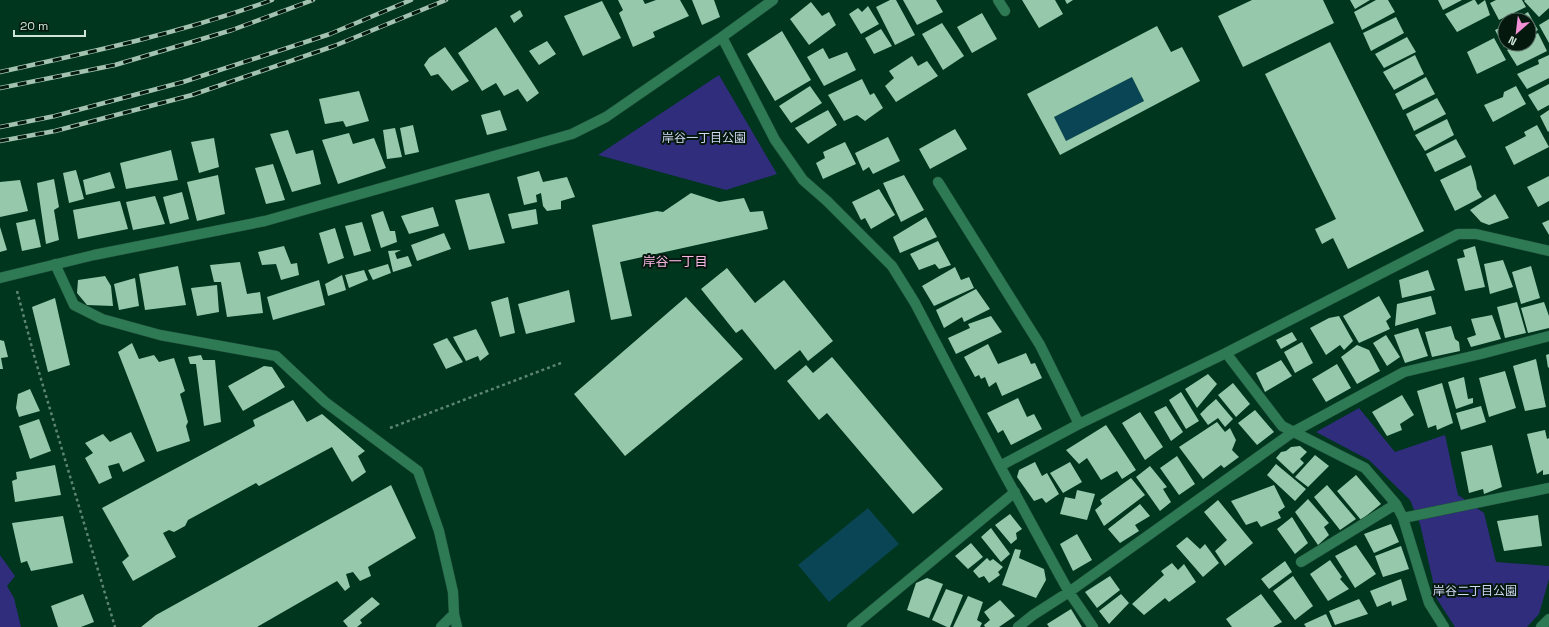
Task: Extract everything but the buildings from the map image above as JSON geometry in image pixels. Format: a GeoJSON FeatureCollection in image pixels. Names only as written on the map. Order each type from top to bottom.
{"type":"FeatureCollection","features":[{"type":"Feature","properties":{"kind":"street"},"geometry":{"type":"LineString","coordinates":[[0,278],[55,264],[265,221],[572,134],[606,117],[773,0]]}},
{"type":"Feature","properties":{"kind":"street"},"geometry":{"type":"LineString","coordinates":[[998,0],[1005,11]]}},
{"type":"Feature","properties":{"kind":"street"},"geometry":{"type":"LineString","coordinates":[[722,37],[775,140],[803,180],[827,201],[892,266],[915,303],[1000,466],[1069,592],[1093,627]]}},
{"type":"Feature","properties":{"kind":"street"},"geometry":{"type":"LineString","coordinates":[[938,182],[1040,346],[1079,424]]}},
{"type":"Feature","properties":{"kind":"street"},"geometry":{"type":"LineString","coordinates":[[1000,466],[1079,424],[1226,353],[1458,234],[1476,234],[1549,251]]}},
{"type":"Feature","properties":{"kind":"street"},"geometry":{"type":"LineString","coordinates":[[55,264],[74,306],[102,318],[160,335],[276,356],[325,402],[418,471],[439,531],[453,592],[454,614],[457,627]]}},
{"type":"Feature","properties":{"kind":"street"},"geometry":{"type":"LineString","coordinates":[[1018,627],[1033,614],[1069,592],[1293,432],[1404,372],[1549,336]]}},
{"type":"Feature","properties":{"kind":"street"},"geometry":{"type":"LineString","coordinates":[[1226,353],[1282,426],[1311,439],[1365,468],[1396,504],[1403,518],[1429,603],[1444,627]]}},
{"type":"Feature","properties":{"kind":"street"},"geometry":{"type":"LineString","coordinates":[[1403,518],[1549,488]]}},
{"type":"Feature","properties":{"kind":"street"},"geometry":{"type":"LineString","coordinates":[[852,627],[1015,492]]}},
{"type":"Feature","properties":{"kind":"street"},"geometry":{"type":"LineString","coordinates":[[1301,562],[1396,504]]}},
{"type":"Feature","properties":{"kind":"street"},"geometry":{"type":"LineString","coordinates":[[441,627],[454,614]]}},
{"type":"Feature","properties":{"kind":"street"},"geometry":{"type":"LineString","coordinates":[[1541,627],[1549,619]]}},
{"type":"Feature","properties":{"kind":"path"},"geometry":{"type":"LineString","coordinates":[[12,275],[24,314],[35,359],[115,627]]}},
{"type":"Feature","properties":{"kind":"path"},"geometry":{"type":"LineString","coordinates":[[371,436],[561,363]]}},
{"type":"Feature","properties":{"kind":"green space","name":"岸谷一丁目公園"},"geometry":{"type":"Polygon","coordinates":[[[719,75],[777,174],[726,190],[598,155],[719,75]]]}},
{"type":"Feature","properties":{"kind":"green space","name":"岸谷二丁目公園"},"geometry":{"type":"Polygon","coordinates":[[[1359,408],[1395,452],[1445,435],[1458,495],[1484,513],[1496,562],[1549,566],[1549,579],[1539,614],[1527,627],[1455,627],[1437,599],[1420,524],[1410,500],[1369,460],[1316,432],[1359,408]]]}},
{"type":"Feature","properties":{"kind":"green space"},"geometry":{"type":"Polygon","coordinates":[[[0,555],[15,576],[7,586],[14,598],[21,627],[0,627],[0,555]]]}},
{"type":"Feature","properties":{"kind":"water"},"geometry":{"type":"Polygon","coordinates":[[[1132,77],[1144,101],[1066,141],[1054,117],[1132,77]]]}},
{"type":"Feature","properties":{"kind":"water"},"geometry":{"type":"Polygon","coordinates":[[[868,508],[899,544],[829,602],[798,565],[868,508]]]}},
{"type":"Feature","properties":{"kind":"railway"},"geometry":{"type":"LineString","coordinates":[[0,72],[172,32],[272,0]]}},
{"type":"Feature","properties":{"kind":"railway"},"geometry":{"type":"LineString","coordinates":[[0,88],[115,65],[232,30],[313,0]]}},
{"type":"Feature","properties":{"kind":"railway"},"geometry":{"type":"LineString","coordinates":[[0,127],[55,116],[183,82],[330,34],[411,0]]}},
{"type":"Feature","properties":{"kind":"railway"},"geometry":{"type":"LineString","coordinates":[[0,141],[55,131],[192,95],[334,46],[446,0]]}},
{"type":"Feature","properties":{"kind":"district","name":"岸谷一丁目"},"geometry":{"type":"Point","coordinates":[675,261]}}]}
